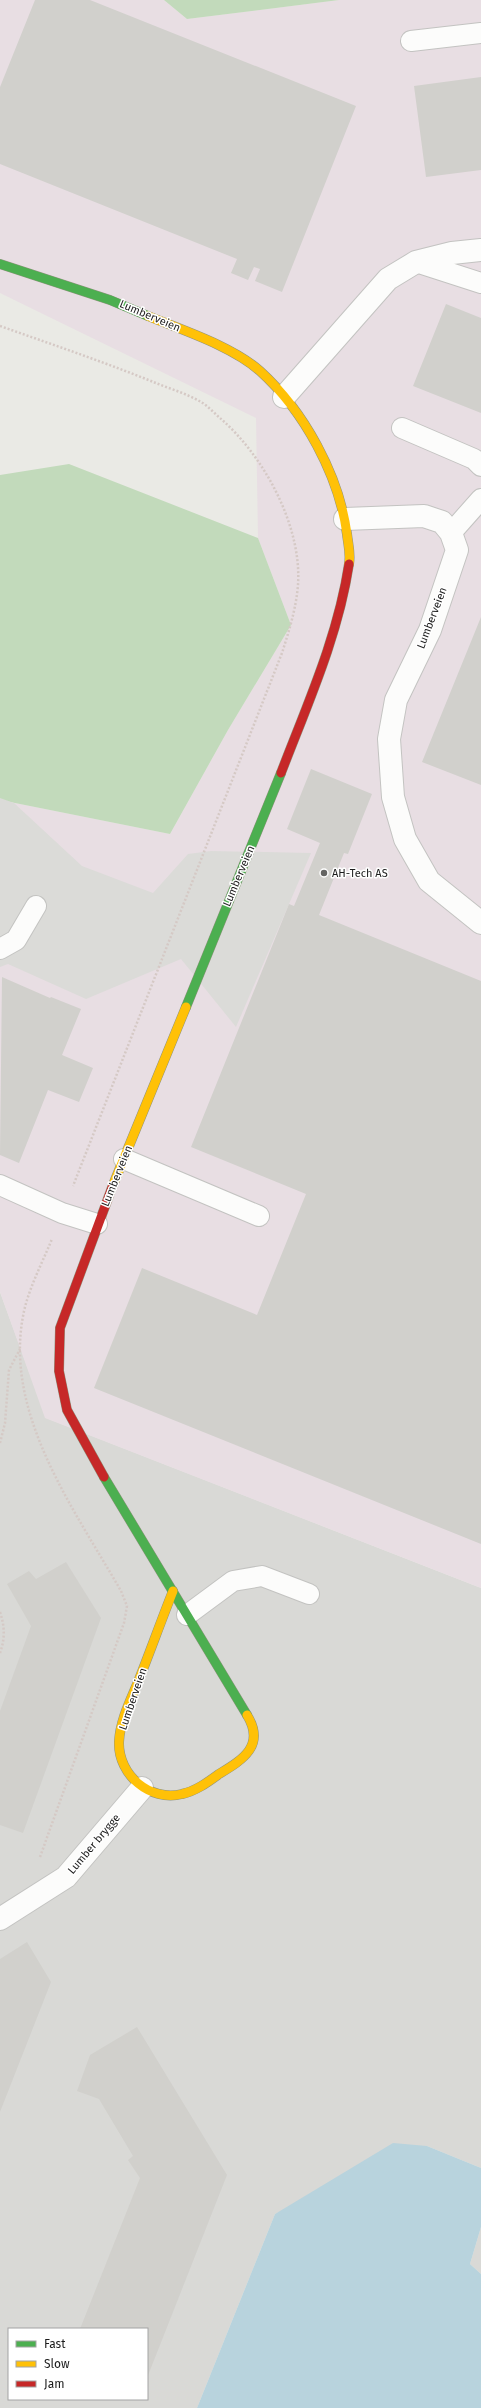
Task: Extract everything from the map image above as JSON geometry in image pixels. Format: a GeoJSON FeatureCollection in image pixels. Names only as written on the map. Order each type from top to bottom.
{"type":"FeatureCollection","features":[{"type":"Feature","properties":{"kind":"street"},"geometry":{"type":"LineString","coordinates":[[284,397],[388,279],[416,262],[452,253],[481,250]]}},
{"type":"Feature","properties":{"kind":"street","name":"Lumberveien"},"geometry":{"type":"LineString","coordinates":[[0,264],[110,300],[222,347],[259,370],[284,397],[317,444],[334,481],[345,520],[350,558],[344,599],[332,641],[269,804],[97,1224],[60,1328],[59,1371],[68,1410],[83,1442],[173,1591],[250,1720],[253,1735],[249,1752],[235,1765],[193,1791],[179,1795],[158,1794],[142,1788],[129,1777],[121,1762],[119,1744],[126,1714],[173,1591]]}},
{"type":"Feature","properties":{"kind":"street"},"geometry":{"type":"LineString","coordinates":[[345,520],[424,516],[442,522],[451,533]]}},
{"type":"Feature","properties":{"kind":"street","name":"Lumberveien"},"geometry":{"type":"LineString","coordinates":[[451,533],[457,550],[430,630],[396,700],[389,739],[393,791],[405,839],[429,881],[481,923]]}},
{"type":"Feature","properties":{"kind":"street","name":"Lumber brygge"},"geometry":{"type":"LineString","coordinates":[[0,1919],[66,1877],[142,1788]]}},
{"type":"Feature","properties":{"kind":"lane"},"geometry":{"type":"LineString","coordinates":[[411,41],[481,33]]}},
{"type":"Feature","properties":{"kind":"lane"},"geometry":{"type":"LineString","coordinates":[[416,262],[481,284]]}},
{"type":"Feature","properties":{"kind":"lane"},"geometry":{"type":"LineString","coordinates":[[402,428],[474,459],[481,466]]}},
{"type":"Feature","properties":{"kind":"lane"},"geometry":{"type":"LineString","coordinates":[[451,533],[481,499]]}},
{"type":"Feature","properties":{"kind":"lane"},"geometry":{"type":"LineString","coordinates":[[0,948],[16,940],[36,906]]}},
{"type":"Feature","properties":{"kind":"lane"},"geometry":{"type":"LineString","coordinates":[[124,1159],[259,1216]]}},
{"type":"Feature","properties":{"kind":"lane"},"geometry":{"type":"LineString","coordinates":[[0,1185],[62,1213],[97,1224]]}},
{"type":"Feature","properties":{"kind":"lane"},"geometry":{"type":"LineString","coordinates":[[187,1615],[233,1581],[262,1576],[309,1594]]}},
{"type":"Feature","properties":{"kind":"path"},"geometry":{"type":"LineString","coordinates":[[0,326],[111,365],[202,402],[237,432],[249,446],[267,473],[282,506]]}},
{"type":"Feature","properties":{"kind":"path"},"geometry":{"type":"LineString","coordinates":[[0,1443],[5,1423],[9,1370],[20,1349]]}},
{"type":"Feature","properties":{"kind":"path"},"geometry":{"type":"LineString","coordinates":[[0,1612],[4,1625],[4,1644],[0,1653]]}},
{"type":"Feature","properties":{"kind":"shaded area"},"geometry":{"type":"Polygon","coordinates":[[[0,0],[164,0],[187,19],[339,0],[481,0],[481,1588],[45,1418],[0,1292],[0,800],[170,834],[228,730],[291,625],[258,538],[256,418],[0,293],[0,0]]]}},
{"type":"Feature","properties":{"kind":"shaded area"},"geometry":{"type":"Polygon","coordinates":[[[0,798],[14,803],[82,866],[153,893],[188,854],[211,851],[311,853],[236,1027],[181,959],[86,999],[8,964],[0,967],[0,798]]]}},
{"type":"Feature","properties":{"kind":"shaded area"},"geometry":{"type":"Polygon","coordinates":[[[0,1292],[46,1418],[481,1588],[481,2168],[427,2146],[275,2214],[197,2408],[0,2408],[0,1292]]]}},
{"type":"Feature","properties":{"kind":"shaded area"},"geometry":{"type":"Polygon","coordinates":[[[481,2227],[481,2274],[470,2264],[481,2227]]]}},
{"type":"Feature","properties":{"kind":"green space"},"geometry":{"type":"Polygon","coordinates":[[[164,0],[339,0],[187,19],[164,0]]]}},
{"type":"Feature","properties":{"kind":"green space"},"geometry":{"type":"Polygon","coordinates":[[[69,464],[258,538],[291,625],[228,730],[170,834],[0,800],[0,475],[69,464]]]}},
{"type":"Feature","properties":{"kind":"water"},"geometry":{"type":"Polygon","coordinates":[[[393,2143],[427,2146],[481,2168],[481,2227],[470,2264],[481,2274],[481,2408],[197,2408],[275,2214],[393,2143]]]}},
{"type":"Feature","properties":{"kind":"building"},"geometry":{"type":"Polygon","coordinates":[[[35,0],[90,0],[356,106],[282,292],[255,281],[260,269],[254,267],[248,280],[231,273],[237,259],[0,164],[0,87],[35,0]]]}},
{"type":"Feature","properties":{"kind":"building"},"geometry":{"type":"Polygon","coordinates":[[[481,77],[481,170],[426,177],[414,86],[481,77]]]}},
{"type":"Feature","properties":{"kind":"building"},"geometry":{"type":"Polygon","coordinates":[[[446,304],[481,318],[481,413],[413,386],[446,304]]]}},
{"type":"Feature","properties":{"kind":"building"},"geometry":{"type":"Polygon","coordinates":[[[481,617],[481,785],[422,762],[481,617]]]}},
{"type":"Feature","properties":{"kind":"building"},"geometry":{"type":"Polygon","coordinates":[[[311,769],[372,794],[348,854],[344,853],[319,915],[481,981],[481,1544],[94,1388],[142,1268],[257,1315],[306,1194],[191,1147],[289,904],[294,906],[320,843],[287,829],[311,769]]]}},
{"type":"Feature","properties":{"kind":"building"},"geometry":{"type":"Polygon","coordinates":[[[2,977],[50,998],[51,997],[81,1009],[62,1055],[93,1068],[79,1102],[48,1090],[19,1163],[0,1155],[2,977]]]}},
{"type":"Feature","properties":{"kind":"building"},"geometry":{"type":"Polygon","coordinates":[[[66,1562],[101,1618],[23,1833],[0,1825],[0,1711],[31,1626],[7,1584],[29,1571],[36,1579],[66,1562]]]}},
{"type":"Feature","properties":{"kind":"building"},"geometry":{"type":"Polygon","coordinates":[[[27,1942],[51,1982],[0,2112],[0,1959],[27,1942]]]}},
{"type":"Feature","properties":{"kind":"building"},"geometry":{"type":"Polygon","coordinates":[[[137,2027],[227,2175],[148,2375],[148,2328],[80,2328],[140,2178],[128,2160],[133,2156],[99,2099],[77,2091],[90,2055],[137,2027]]]}},
{"type":"Feature","properties":{"kind":"traffic: fast"},"geometry":{"type":"LineString","coordinates":[[0,264],[110,300],[148,316]]}},
{"type":"Feature","properties":{"kind":"traffic: fast"},"geometry":{"type":"LineString","coordinates":[[186,1007],[281,773]]}},
{"type":"Feature","properties":{"kind":"traffic: fast"},"geometry":{"type":"LineString","coordinates":[[104,1477],[247,1715]]}},
{"type":"Feature","properties":{"kind":"traffic: slow"},"geometry":{"type":"LineString","coordinates":[[148,316],[206,339],[249,362],[276,387],[291,405],[317,445],[328,467],[343,512],[350,553],[349,564]]}},
{"type":"Feature","properties":{"kind":"traffic: slow"},"geometry":{"type":"LineString","coordinates":[[113,1185],[186,1007]]}},
{"type":"Feature","properties":{"kind":"traffic: slow"},"geometry":{"type":"LineString","coordinates":[[173,1591],[123,1719],[119,1742],[120,1754],[124,1765],[130,1775],[148,1790],[159,1794],[170,1795],[192,1791],[236,1763],[249,1751],[253,1744],[254,1735],[247,1715]]}},
{"type":"Feature","properties":{"kind":"traffic: jam"},"geometry":{"type":"LineString","coordinates":[[281,773],[330,644],[344,591],[349,564]]}},
{"type":"Feature","properties":{"kind":"traffic: jam"},"geometry":{"type":"LineString","coordinates":[[104,1477],[67,1410],[59,1371],[60,1328],[113,1185]]}},
{"type":"Feature","properties":{"kind":"place","name":"AH-Tech AS"},"geometry":{"type":"Point","coordinates":[324,873]}}]}
